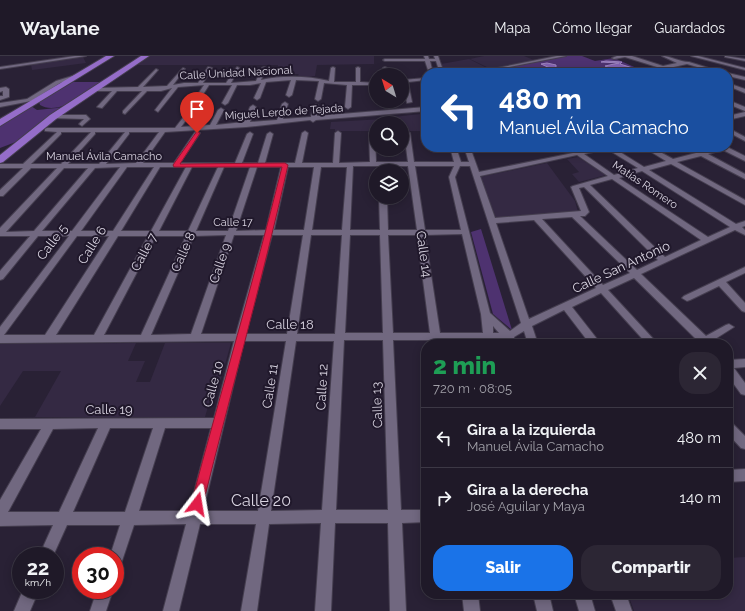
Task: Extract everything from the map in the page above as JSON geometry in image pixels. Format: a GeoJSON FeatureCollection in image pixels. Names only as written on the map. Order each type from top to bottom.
{"type":"FeatureCollection","features":[{"type":"Feature","properties":{"kind":"highway"},"geometry":{"type":"LineString","coordinates":[[0,123],[111,56]]}},
{"type":"Feature","properties":{"kind":"highway"},"geometry":{"type":"LineString","coordinates":[[0,160],[53,117],[146,56]]}},
{"type":"Feature","properties":{"kind":"highway"},"geometry":{"type":"LineString","coordinates":[[28,106],[44,109],[74,104]]}},
{"type":"Feature","properties":{"kind":"highway"},"geometry":{"type":"LineString","coordinates":[[0,151],[23,140]]}},
{"type":"Feature","properties":{"kind":"street"},"geometry":{"type":"LineString","coordinates":[[0,68],[48,58],[84,56]]}},
{"type":"Feature","properties":{"kind":"street"},"geometry":{"type":"LineString","coordinates":[[524,56],[535,61]]}},
{"type":"Feature","properties":{"kind":"street"},"geometry":{"type":"LineString","coordinates":[[499,68],[564,56]]}},
{"type":"Feature","properties":{"kind":"street"},"geometry":{"type":"LineString","coordinates":[[614,58],[624,56]]}},
{"type":"Feature","properties":{"kind":"street"},"geometry":{"type":"LineString","coordinates":[[627,56],[665,68]]}},
{"type":"Feature","properties":{"kind":"street"},"geometry":{"type":"LineString","coordinates":[[664,56],[693,68]]}},
{"type":"Feature","properties":{"kind":"street"},"geometry":{"type":"LineString","coordinates":[[693,56],[745,69]]}},
{"type":"Feature","properties":{"kind":"street"},"geometry":{"type":"LineString","coordinates":[[727,56],[745,60]]}},
{"type":"Feature","properties":{"kind":"street"},"geometry":{"type":"LineString","coordinates":[[426,58],[429,68]]}},
{"type":"Feature","properties":{"kind":"street"},"geometry":{"type":"LineString","coordinates":[[385,60],[436,58],[440,68]]}},
{"type":"Feature","properties":{"kind":"street"},"geometry":{"type":"LineString","coordinates":[[657,68],[682,63],[690,63],[706,68]]}},
{"type":"Feature","properties":{"kind":"street"},"geometry":{"type":"LineString","coordinates":[[200,84],[210,68]]}},
{"type":"Feature","properties":{"kind":"street"},"geometry":{"type":"LineString","coordinates":[[228,84],[237,68]]}},
{"type":"Feature","properties":{"kind":"street"},"geometry":{"type":"LineString","coordinates":[[257,98],[264,68]]}},
{"type":"Feature","properties":{"kind":"street"},"geometry":{"type":"LineString","coordinates":[[331,84],[333,68]]}},
{"type":"Feature","properties":{"kind":"street"},"geometry":{"type":"LineString","coordinates":[[358,68],[358,84]]}},
{"type":"Feature","properties":{"kind":"street"},"geometry":{"type":"LineString","coordinates":[[168,88],[183,69]]}},
{"type":"Feature","properties":{"kind":"street"},"geometry":{"type":"LineString","coordinates":[[139,89],[156,70]]}},
{"type":"Feature","properties":{"kind":"street"},"geometry":{"type":"LineString","coordinates":[[413,72],[415,79]]}},
{"type":"Feature","properties":{"kind":"street"},"geometry":{"type":"LineString","coordinates":[[0,106],[29,100],[58,82],[83,74]]}},
{"type":"Feature","properties":{"kind":"street"},"geometry":{"type":"LineString","coordinates":[[733,76],[745,80]]}},
{"type":"Feature","properties":{"kind":"street"},"geometry":{"type":"LineString","coordinates":[[289,95],[294,79]]}},
{"type":"Feature","properties":{"kind":"street","name":"Calle Unidad Nacional"},"geometry":{"type":"LineString","coordinates":[[97,89],[168,88],[200,84],[235,84],[294,79],[322,80],[331,84],[369,84]]}},
{"type":"Feature","properties":{"kind":"street"},"geometry":{"type":"LineString","coordinates":[[409,80],[421,79]]}},
{"type":"Feature","properties":{"kind":"street"},"geometry":{"type":"LineString","coordinates":[[318,99],[322,80]]}},
{"type":"Feature","properties":{"kind":"street"},"geometry":{"type":"LineString","coordinates":[[733,84],[745,80]]}},
{"type":"Feature","properties":{"kind":"street"},"geometry":{"type":"LineString","coordinates":[[195,103],[207,84]]}},
{"type":"Feature","properties":{"kind":"street"},"geometry":{"type":"LineString","coordinates":[[226,103],[235,84]]}},
{"type":"Feature","properties":{"kind":"street"},"geometry":{"type":"LineString","coordinates":[[348,106],[350,84]]}},
{"type":"Feature","properties":{"kind":"street"},"geometry":{"type":"LineString","coordinates":[[158,110],[177,86]]}},
{"type":"Feature","properties":{"kind":"street"},"geometry":{"type":"LineString","coordinates":[[733,86],[745,91]]}},
{"type":"Feature","properties":{"kind":"street"},"geometry":{"type":"LineString","coordinates":[[0,90],[6,89],[6,97],[0,98]]}},
{"type":"Feature","properties":{"kind":"street"},"geometry":{"type":"LineString","coordinates":[[100,108],[116,89]]}},
{"type":"Feature","properties":{"kind":"street"},"geometry":{"type":"LineString","coordinates":[[125,112],[146,89]]}},
{"type":"Feature","properties":{"kind":"street"},"geometry":{"type":"LineString","coordinates":[[279,122],[286,104]]}},
{"type":"Feature","properties":{"kind":"street"},"geometry":{"type":"LineString","coordinates":[[733,104],[745,109]]}},
{"type":"Feature","properties":{"kind":"street"},"geometry":{"type":"LineString","coordinates":[[0,106],[28,106]]}},
{"type":"Feature","properties":{"kind":"street"},"geometry":{"type":"LineString","coordinates":[[313,120],[316,106]]}},
{"type":"Feature","properties":{"kind":"street"},"geometry":{"type":"LineString","coordinates":[[246,125],[253,107]]}},
{"type":"Feature","properties":{"kind":"street","name":"Miguel Lerdo de Tejada"},"geometry":{"type":"LineString","coordinates":[[47,130],[178,130],[313,120],[421,109]]}},
{"type":"Feature","properties":{"kind":"street"},"geometry":{"type":"LineString","coordinates":[[212,127],[221,110]]}},
{"type":"Feature","properties":{"kind":"street"},"geometry":{"type":"LineString","coordinates":[[178,130],[189,112]]}},
{"type":"Feature","properties":{"kind":"street"},"geometry":{"type":"LineString","coordinates":[[733,116],[745,114]]}},
{"type":"Feature","properties":{"kind":"street"},"geometry":{"type":"LineString","coordinates":[[53,117],[86,117],[87,119],[82,124]]}},
{"type":"Feature","properties":{"kind":"street"},"geometry":{"type":"LineString","coordinates":[[138,166],[162,132]]}},
{"type":"Feature","properties":{"kind":"street"},"geometry":{"type":"LineString","coordinates":[[0,194],[59,133]]}},
{"type":"Feature","properties":{"kind":"street"},"geometry":{"type":"LineString","coordinates":[[0,234],[93,133]]}},
{"type":"Feature","properties":{"kind":"street"},"geometry":{"type":"LineString","coordinates":[[0,277],[35,234],[127,133]]}},
{"type":"Feature","properties":{"kind":"street"},"geometry":{"type":"LineString","coordinates":[[176,165],[197,133]]}},
{"type":"Feature","properties":{"kind":"street"},"geometry":{"type":"LineString","coordinates":[[298,165],[305,133]]}},
{"type":"Feature","properties":{"kind":"street"},"geometry":{"type":"LineString","coordinates":[[336,165],[338,133]]}},
{"type":"Feature","properties":{"kind":"street"},"geometry":{"type":"LineString","coordinates":[[733,133],[745,139]]}},
{"type":"Feature","properties":{"kind":"street"},"geometry":{"type":"LineString","coordinates":[[238,165],[250,134]]}},
{"type":"Feature","properties":{"kind":"street","name":"Calle 9"},"geometry":{"type":"LineString","coordinates":[[195,338],[230,234],[270,134]]}},
{"type":"Feature","properties":{"kind":"street","name":"Calle 14"},"geometry":{"type":"LineString","coordinates":[[409,145],[436,339]]}},
{"type":"Feature","properties":{"kind":"street"},"geometry":{"type":"LineString","coordinates":[[733,148],[745,159]]}},
{"type":"Feature","properties":{"kind":"street"},"geometry":{"type":"LineString","coordinates":[[452,178],[458,164],[454,152]]}},
{"type":"Feature","properties":{"kind":"street"},"geometry":{"type":"LineString","coordinates":[[468,152],[532,339]]}},
{"type":"Feature","properties":{"kind":"street"},"geometry":{"type":"LineString","coordinates":[[476,175],[583,152]]}},
{"type":"Feature","properties":{"kind":"street"},"geometry":{"type":"LineString","coordinates":[[616,152],[745,233]]}},
{"type":"Feature","properties":{"kind":"street"},"geometry":{"type":"LineString","coordinates":[[655,152],[745,203]]}},
{"type":"Feature","properties":{"kind":"street"},"geometry":{"type":"LineString","coordinates":[[699,152],[745,176]]}},
{"type":"Feature","properties":{"kind":"street"},"geometry":{"type":"LineString","coordinates":[[492,221],[574,215],[585,212],[574,188],[612,176],[709,152]]}},
{"type":"Feature","properties":{"kind":"street","name":"Matías Romero"},"geometry":{"type":"LineString","coordinates":[[578,153],[708,240]]}},
{"type":"Feature","properties":{"kind":"street"},"geometry":{"type":"LineString","coordinates":[[373,156],[373,164]]}},
{"type":"Feature","properties":{"kind":"street","name":"Manuel Ávila Camacho"},"geometry":{"type":"LineString","coordinates":[[0,166],[369,164]]}},
{"type":"Feature","properties":{"kind":"street","name":"Manuel Ávila Camacho"},"geometry":{"type":"LineString","coordinates":[[409,164],[472,164]]}},
{"type":"Feature","properties":{"kind":"street"},"geometry":{"type":"LineString","coordinates":[[445,164],[452,178],[466,232],[486,314],[489,339]]}},
{"type":"Feature","properties":{"kind":"street","name":"Calle 7"},"geometry":{"type":"LineString","coordinates":[[97,339],[190,165]]}},
{"type":"Feature","properties":{"kind":"street","name":"Calle 8"},"geometry":{"type":"LineString","coordinates":[[144,338],[222,165]]}},
{"type":"Feature","properties":{"kind":"street","name":"Calle 10"},"geometry":{"type":"LineString","coordinates":[[171,611],[240,337],[269,233],[285,165]]}},
{"type":"Feature","properties":{"kind":"street","name":"Calle 11"},"geometry":{"type":"LineString","coordinates":[[249,611],[318,165]]}},
{"type":"Feature","properties":{"kind":"street","name":"Calle 12"},"geometry":{"type":"LineString","coordinates":[[323,611],[350,165]]}},
{"type":"Feature","properties":{"kind":"street","name":"Calle 5"},"geometry":{"type":"LineString","coordinates":[[0,334],[125,166]]}},
{"type":"Feature","properties":{"kind":"street","name":"Calle 6"},"geometry":{"type":"LineString","coordinates":[[48,339],[158,166]]}},
{"type":"Feature","properties":{"kind":"street"},"geometry":{"type":"LineString","coordinates":[[585,184],[664,261]]}},
{"type":"Feature","properties":{"kind":"street","name":"Calle 13"},"geometry":{"type":"LineString","coordinates":[[383,204],[398,611]]}},
{"type":"Feature","properties":{"kind":"street"},"geometry":{"type":"LineString","coordinates":[[574,215],[704,339]]}},
{"type":"Feature","properties":{"kind":"street"},"geometry":{"type":"LineString","coordinates":[[536,218],[648,339]]}},
{"type":"Feature","properties":{"kind":"street","name":"Calle San Antonio"},"geometry":{"type":"LineString","coordinates":[[511,339],[527,324],[604,290],[745,223]]}},
{"type":"Feature","properties":{"kind":"street","name":"Calle 17"},"geometry":{"type":"LineString","coordinates":[[0,234],[466,232]]}},
{"type":"Feature","properties":{"kind":"street"},"geometry":{"type":"LineString","coordinates":[[687,298],[745,270]]}},
{"type":"Feature","properties":{"kind":"street"},"geometry":{"type":"LineString","coordinates":[[721,282],[745,309]]}},
{"type":"Feature","properties":{"kind":"street"},"geometry":{"type":"LineString","coordinates":[[566,306],[592,339]]}},
{"type":"Feature","properties":{"kind":"street"},"geometry":{"type":"LineString","coordinates":[[486,314],[509,339]]}},
{"type":"Feature","properties":{"kind":"street"},"geometry":{"type":"LineString","coordinates":[[711,339],[729,327]]}},
{"type":"Feature","properties":{"kind":"street","name":"Calle 18"},"geometry":{"type":"LineString","coordinates":[[0,339],[388,337],[421,339]]}},
{"type":"Feature","properties":{"kind":"street"},"geometry":{"type":"LineString","coordinates":[[733,364],[745,363]]}},
{"type":"Feature","properties":{"kind":"street"},"geometry":{"type":"LineString","coordinates":[[733,375],[745,391]]}},
{"type":"Feature","properties":{"kind":"street"},"geometry":{"type":"LineString","coordinates":[[0,513],[50,423]]}},
{"type":"Feature","properties":{"kind":"street"},"geometry":{"type":"LineString","coordinates":[[50,547],[106,423]]}},
{"type":"Feature","properties":{"kind":"street"},"geometry":{"type":"LineString","coordinates":[[120,547],[161,423]]}},
{"type":"Feature","properties":{"kind":"street","name":"Calle 19"},"geometry":{"type":"LineString","coordinates":[[0,424],[218,423]]}},
{"type":"Feature","properties":{"kind":"street"},"geometry":{"type":"LineString","coordinates":[[733,431],[745,444]]}},
{"type":"Feature","properties":{"kind":"street"},"geometry":{"type":"LineString","coordinates":[[733,476],[745,475]]}},
{"type":"Feature","properties":{"kind":"street","name":"Calle 20"},"geometry":{"type":"LineString","coordinates":[[0,518],[421,516]]}},
{"type":"Feature","properties":{"kind":"street"},"geometry":{"type":"LineString","coordinates":[[22,611],[27,599]]}},
{"type":"Feature","properties":{"kind":"street"},"geometry":{"type":"LineString","coordinates":[[98,611],[102,599]]}},
{"type":"Feature","properties":{"kind":"street"},"geometry":{"type":"LineString","coordinates":[[471,599],[472,611]]}},
{"type":"Feature","properties":{"kind":"street"},"geometry":{"type":"LineString","coordinates":[[542,599],[545,611]]}},
{"type":"Feature","properties":{"kind":"street"},"geometry":{"type":"LineString","coordinates":[[583,599],[587,611]]}},
{"type":"Feature","properties":{"kind":"street"},"geometry":{"type":"LineString","coordinates":[[620,599],[624,611]]}},
{"type":"Feature","properties":{"kind":"shaded area"},"geometry":{"type":"Polygon","coordinates":[[[148,56],[374,56],[374,64],[317,65],[315,76],[299,78],[297,76],[299,75],[298,74],[293,74],[294,76],[273,78],[278,65],[137,65],[148,56]]]}},
{"type":"Feature","properties":{"kind":"shaded area"},"geometry":{"type":"Polygon","coordinates":[[[484,56],[524,56],[536,61],[489,68],[470,59],[484,56]]]}},
{"type":"Feature","properties":{"kind":"shaded area"},"geometry":{"type":"Polygon","coordinates":[[[566,56],[582,56],[595,61],[614,58],[636,68],[498,68],[566,56]]]}},
{"type":"Feature","properties":{"kind":"shaded area"},"geometry":{"type":"Polygon","coordinates":[[[83,57],[86,63],[32,70],[31,64],[83,57]]]}},
{"type":"Feature","properties":{"kind":"shaded area"},"geometry":{"type":"Polygon","coordinates":[[[469,59],[487,68],[442,68],[441,64],[469,59]]]}},
{"type":"Feature","properties":{"kind":"shaded area"},"geometry":{"type":"Polygon","coordinates":[[[601,62],[622,62],[620,64],[633,68],[610,68],[605,66],[619,63],[601,62]]]}},
{"type":"Feature","properties":{"kind":"shaded area"},"geometry":{"type":"Polygon","coordinates":[[[547,63],[556,65],[556,68],[550,68],[541,64],[547,63]]]}},
{"type":"Feature","properties":{"kind":"shaded area"},"geometry":{"type":"Polygon","coordinates":[[[73,82],[106,82],[74,102],[56,108],[47,108],[40,105],[39,102],[73,82]]]}},
{"type":"Feature","properties":{"kind":"shaded area"},"geometry":{"type":"Polygon","coordinates":[[[31,106],[37,110],[66,107],[21,140],[0,148],[0,126],[31,106]]]}},
{"type":"Feature","properties":{"kind":"shaded area"},"geometry":{"type":"Polygon","coordinates":[[[421,114],[421,131],[409,131],[409,116],[402,116],[421,114]]]}},
{"type":"Feature","properties":{"kind":"shaded area"},"geometry":{"type":"Polygon","coordinates":[[[369,120],[369,131],[335,131],[335,129],[330,129],[331,122],[369,120]]]}},
{"type":"Feature","properties":{"kind":"shaded area"},"geometry":{"type":"Polygon","coordinates":[[[578,157],[606,175],[579,182],[572,174],[579,172],[567,159],[578,157]]]}},
{"type":"Feature","properties":{"kind":"shaded area"},"geometry":{"type":"Polygon","coordinates":[[[547,163],[575,201],[578,212],[496,218],[480,177],[547,163]]]}},
{"type":"Feature","properties":{"kind":"shaded area"},"geometry":{"type":"Polygon","coordinates":[[[481,229],[512,330],[493,314],[471,232],[481,229]]]}},
{"type":"Feature","properties":{"kind":"shaded area"},"geometry":{"type":"Polygon","coordinates":[[[136,343],[128,361],[145,361],[136,382],[150,382],[165,343],[231,343],[219,386],[214,386],[205,417],[35,417],[61,371],[23,371],[0,406],[0,344],[136,343]]]}},
{"type":"Feature","properties":{"kind":"shaded area"},"geometry":{"type":"Polygon","coordinates":[[[745,557],[745,611],[634,611],[630,599],[733,599],[733,558],[745,557]]]}},
{"type":"Feature","properties":{"kind":"route"},"geometry":{"type":"LineString","coordinates":[[197,133],[176,165],[285,165],[269,233],[240,337],[197,504]]}}]}
